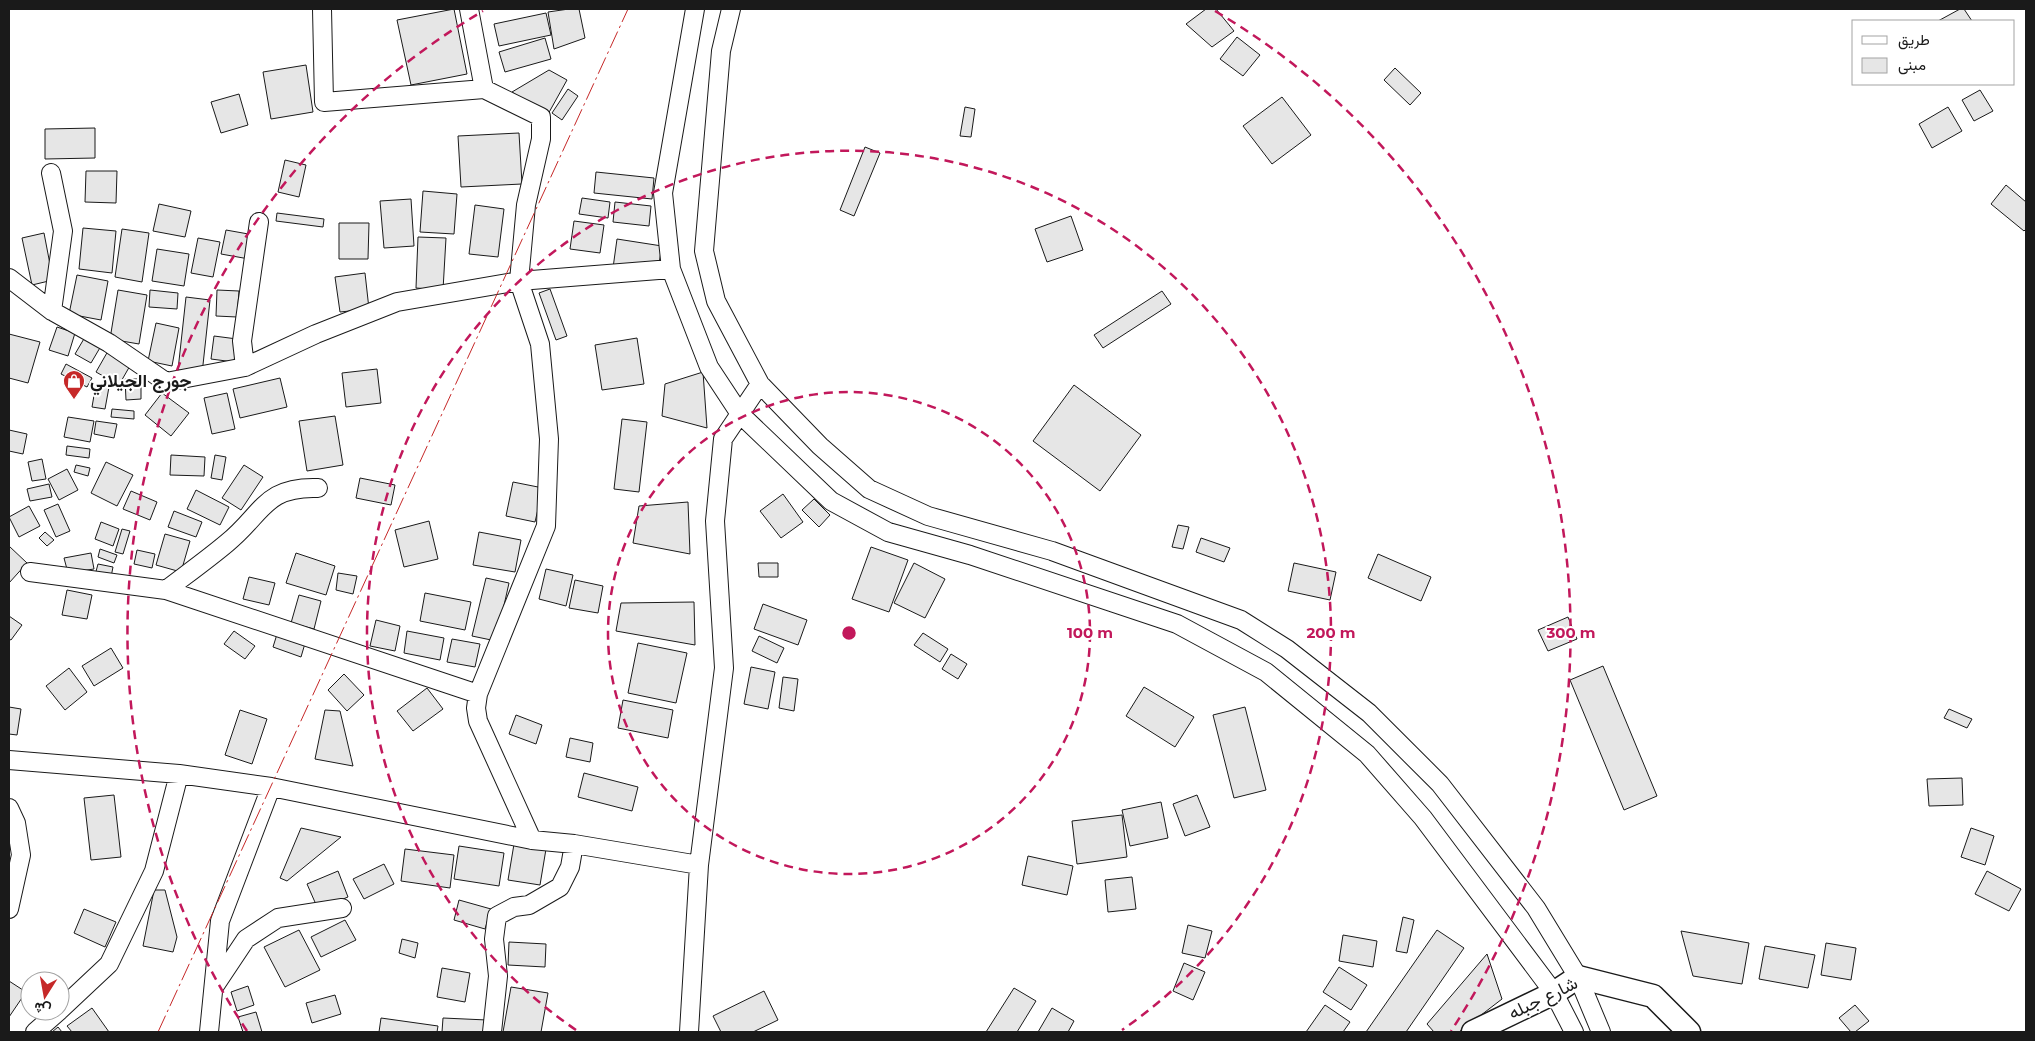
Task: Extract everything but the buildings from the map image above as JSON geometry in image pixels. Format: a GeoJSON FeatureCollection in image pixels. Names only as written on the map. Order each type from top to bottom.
{"type":"FeatureCollection","features":[{"type":"Feature","properties":{"kind":"main road","name":"شارع جبله"},"geometry":{"type":"LineString","coordinates":[[1473,1032],[1554,993],[1578,977],[1653,996],[1688,1032]]}},
{"type":"Feature","properties":{"kind":"street"},"geometry":{"type":"LineString","coordinates":[[322,9],[324,102],[484,89],[542,118],[542,140],[526,205],[519,281],[540,344],[549,439],[546,526],[478,694],[476,708],[478,721],[532,840]]}},
{"type":"Feature","properties":{"kind":"street"},"geometry":{"type":"LineString","coordinates":[[469,9],[484,89]]}},
{"type":"Feature","properties":{"kind":"street"},"geometry":{"type":"LineString","coordinates":[[695,9],[663,193],[671,268],[709,367],[740,414],[831,501],[888,532],[970,555],[1177,624],[1266,672],[1367,754],[1423,818],[1554,993],[1574,1032]]}},
{"type":"Feature","properties":{"kind":"street"},"geometry":{"type":"LineString","coordinates":[[731,9],[722,51],[704,251],[716,301],[760,384],[820,446],[869,489],[928,516],[1052,551],[1241,620],[1287,649],[1369,713],[1440,784],[1536,908],[1578,977],[1600,1032]]}},
{"type":"Feature","properties":{"kind":"street"},"geometry":{"type":"LineString","coordinates":[[50,173],[63,231],[52,311]]}},
{"type":"Feature","properties":{"kind":"street"},"geometry":{"type":"LineString","coordinates":[[245,367],[242,341],[259,222]]}},
{"type":"Feature","properties":{"kind":"street"},"geometry":{"type":"LineString","coordinates":[[9,278],[52,311],[109,343],[166,382],[245,367],[316,334],[397,302],[519,281],[671,268]]}},
{"type":"Feature","properties":{"kind":"street"},"geometry":{"type":"LineString","coordinates":[[689,1032],[699,865],[724,668],[715,521],[723,439],[760,384]]}},
{"type":"Feature","properties":{"kind":"street"},"geometry":{"type":"LineString","coordinates":[[166,590],[229,542],[270,499],[296,487],[318,488]]}},
{"type":"Feature","properties":{"kind":"street"},"geometry":{"type":"LineString","coordinates":[[30,572],[166,590],[478,694]]}},
{"type":"Feature","properties":{"kind":"street"},"geometry":{"type":"LineString","coordinates":[[9,760],[179,774],[271,787],[532,840],[574,844],[699,865]]}},
{"type":"Feature","properties":{"kind":"street"},"geometry":{"type":"LineString","coordinates":[[70,1001],[109,964],[154,871],[179,774]]}},
{"type":"Feature","properties":{"kind":"street"},"geometry":{"type":"LineString","coordinates":[[209,1032],[211,992],[220,921],[271,787]]}},
{"type":"Feature","properties":{"kind":"street"},"geometry":{"type":"LineString","coordinates":[[9,808],[16,823],[22,855],[9,909]]}},
{"type":"Feature","properties":{"kind":"street"},"geometry":{"type":"LineString","coordinates":[[492,1032],[498,976],[494,939],[497,916],[514,907],[529,905],[560,887],[570,867],[574,844]]}},
{"type":"Feature","properties":{"kind":"street"},"geometry":{"type":"LineString","coordinates":[[211,992],[246,939],[278,918],[342,908]]}},
{"type":"Feature","properties":{"kind":"street"},"geometry":{"type":"LineString","coordinates":[[35,1032],[48,1021]]}},
{"type":"Feature","properties":{"kind":"power"},"geometry":{"type":"LineString","coordinates":[[158,1032],[628,9]]}},
{"type":"Feature","properties":{"kind":"place","name":"جورج الجيلاني"},"geometry":{"type":"Point","coordinates":[74,400]}}]}
